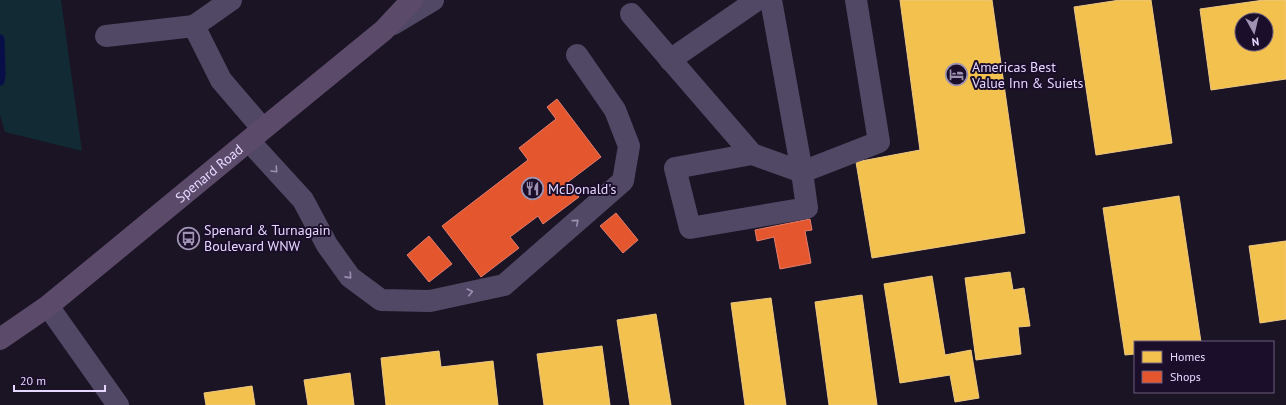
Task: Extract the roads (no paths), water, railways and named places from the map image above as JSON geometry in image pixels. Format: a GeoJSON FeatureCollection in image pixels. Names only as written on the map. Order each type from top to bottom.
{"type":"FeatureCollection","features":[{"type":"Feature","properties":{"kind":"main road","name":"Spenard Road"},"geometry":{"type":"LineString","coordinates":[[0,339],[48,306],[384,30],[412,0]]}},
{"type":"Feature","properties":{"kind":"street"},"geometry":{"type":"LineString","coordinates":[[106,36],[194,26],[231,0]]}},
{"type":"Feature","properties":{"kind":"street"},"geometry":{"type":"LineString","coordinates":[[384,30],[433,0]]}},
{"type":"Feature","properties":{"kind":"street"},"geometry":{"type":"LineString","coordinates":[[670,60],[756,0]]}},
{"type":"Feature","properties":{"kind":"street"},"geometry":{"type":"LineString","coordinates":[[752,154],[675,168],[690,228],[807,208],[802,172],[771,0]]}},
{"type":"Feature","properties":{"kind":"street"},"geometry":{"type":"LineString","coordinates":[[631,14],[752,154],[802,172],[879,142],[856,0]]}},
{"type":"Feature","properties":{"kind":"street"},"geometry":{"type":"LineString","coordinates":[[194,26],[221,80],[256,135],[303,200],[327,245],[350,277],[381,300],[430,301],[504,284],[623,182],[629,146],[615,110],[577,55]]}},
{"type":"Feature","properties":{"kind":"street"},"geometry":{"type":"LineString","coordinates":[[48,306],[118,405]]}},
{"type":"Feature","properties":{"kind":"waterway"},"geometry":{"type":"LineString","coordinates":[[0,39],[0,81]]}},
{"type":"Feature","properties":{"kind":"place","name":"Americas Best Value Inn & Suiets"},"geometry":{"type":"Point","coordinates":[956,75]}},
{"type":"Feature","properties":{"kind":"place","name":"McDonald's"},"geometry":{"type":"Point","coordinates":[532,189]}},
{"type":"Feature","properties":{"kind":"place","name":"Spenard & Turnagain Boulevard WNW"},"geometry":{"type":"Point","coordinates":[189,238]}}]}
